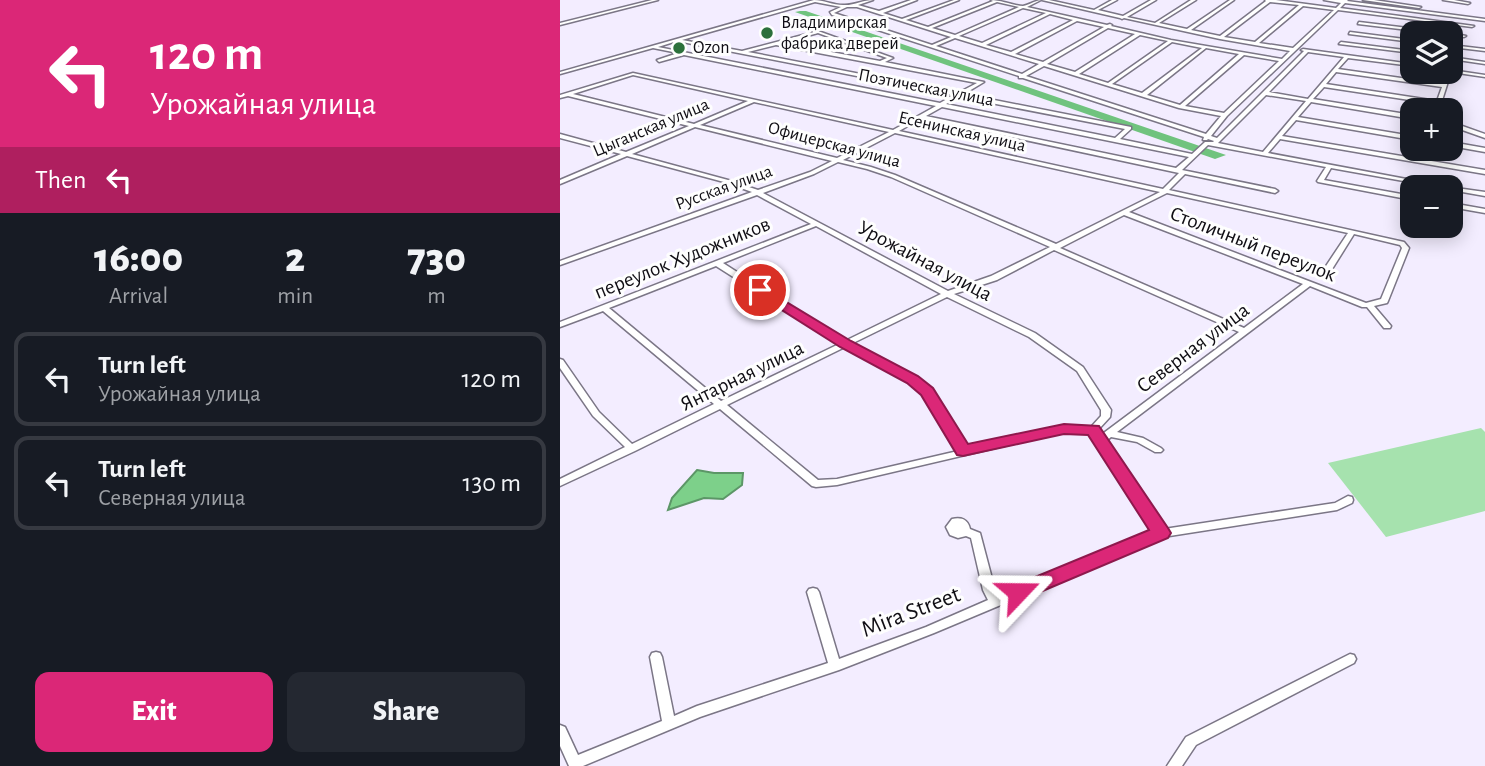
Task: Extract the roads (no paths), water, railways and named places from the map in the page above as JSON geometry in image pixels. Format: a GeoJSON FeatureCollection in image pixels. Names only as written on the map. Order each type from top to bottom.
{"type":"FeatureCollection","features":[{"type":"Feature","properties":{"kind":"street"},"geometry":{"type":"LineString","coordinates":[[560,24],[656,0]]}},
{"type":"Feature","properties":{"kind":"street"},"geometry":{"type":"LineString","coordinates":[[560,73],[817,0],[902,20],[1181,107],[1226,115]]}},
{"type":"Feature","properties":{"kind":"street"},"geometry":{"type":"LineString","coordinates":[[850,6],[871,0]]}},
{"type":"Feature","properties":{"kind":"street"},"geometry":{"type":"LineString","coordinates":[[878,13],[915,0]]}},
{"type":"Feature","properties":{"kind":"street"},"geometry":{"type":"LineString","coordinates":[[902,20],[957,0]]}},
{"type":"Feature","properties":{"kind":"street"},"geometry":{"type":"LineString","coordinates":[[928,28],[995,0],[1171,40],[1281,60]]}},
{"type":"Feature","properties":{"kind":"street"},"geometry":{"type":"LineString","coordinates":[[931,47],[1042,0],[1255,44],[1400,63]]}},
{"type":"Feature","properties":{"kind":"street"},"geometry":{"type":"LineString","coordinates":[[1067,5],[1078,0]]}},
{"type":"Feature","properties":{"kind":"street"},"geometry":{"type":"LineString","coordinates":[[1094,11],[1115,0]]}},
{"type":"Feature","properties":{"kind":"street"},"geometry":{"type":"LineString","coordinates":[[1021,77],[1154,0]]}},
{"type":"Feature","properties":{"kind":"street"},"geometry":{"type":"LineString","coordinates":[[1155,24],[1194,0]]}},
{"type":"Feature","properties":{"kind":"street"},"geometry":{"type":"LineString","coordinates":[[1187,31],[1232,0]]}},
{"type":"Feature","properties":{"kind":"street"},"geometry":{"type":"LineString","coordinates":[[1220,37],[1268,0],[1472,26]]}},
{"type":"Feature","properties":{"kind":"street"},"geometry":{"type":"LineString","coordinates":[[1326,0],[1485,20]]}},
{"type":"Feature","properties":{"kind":"street"},"geometry":{"type":"LineString","coordinates":[[1365,0],[1481,14]]}},
{"type":"Feature","properties":{"kind":"street"},"geometry":{"type":"LineString","coordinates":[[1445,0],[1468,3]]}},
{"type":"Feature","properties":{"kind":"street"},"geometry":{"type":"LineString","coordinates":[[1211,141],[1226,115],[1344,1]]}},
{"type":"Feature","properties":{"kind":"street"},"geometry":{"type":"LineString","coordinates":[[1255,44],[1302,5]]}},
{"type":"Feature","properties":{"kind":"street"},"geometry":{"type":"LineString","coordinates":[[844,6],[831,13],[1211,141],[1264,154],[1400,179]]}},
{"type":"Feature","properties":{"kind":"street"},"geometry":{"type":"LineString","coordinates":[[982,45],[1050,13]]}},
{"type":"Feature","properties":{"kind":"street"},"geometry":{"type":"LineString","coordinates":[[1331,54],[1367,14]]}},
{"type":"Feature","properties":{"kind":"street"},"geometry":{"type":"LineString","coordinates":[[1011,54],[1077,19]]}},
{"type":"Feature","properties":{"kind":"street"},"geometry":{"type":"LineString","coordinates":[[1359,23],[1400,28]]}},
{"type":"Feature","properties":{"kind":"street"},"geometry":{"type":"LineString","coordinates":[[742,53],[775,43],[820,32],[891,58],[880,63],[775,43]]}},
{"type":"Feature","properties":{"kind":"street"},"geometry":{"type":"LineString","coordinates":[[1076,74],[1140,33]]}},
{"type":"Feature","properties":{"kind":"street"},"geometry":{"type":"LineString","coordinates":[[1350,33],[1400,39]]}},
{"type":"Feature","properties":{"kind":"street"},"geometry":{"type":"LineString","coordinates":[[677,40],[1129,128],[1116,140]]}},
{"type":"Feature","properties":{"kind":"street"},"geometry":{"type":"LineString","coordinates":[[1109,84],[1171,40]]}},
{"type":"Feature","properties":{"kind":"street"},"geometry":{"type":"LineString","coordinates":[[1341,43],[1400,50]]}},
{"type":"Feature","properties":{"kind":"street","name":"Поэтическая улица"},"geometry":{"type":"LineString","coordinates":[[653,47],[1194,156]]}},
{"type":"Feature","properties":{"kind":"street"},"geometry":{"type":"LineString","coordinates":[[1143,95],[1205,47]]}},
{"type":"Feature","properties":{"kind":"street"},"geometry":{"type":"LineString","coordinates":[[1463,47],[1485,50]]}},
{"type":"Feature","properties":{"kind":"street"},"geometry":{"type":"LineString","coordinates":[[1211,141],[1307,51]]}},
{"type":"Feature","properties":{"kind":"street"},"geometry":{"type":"LineString","coordinates":[[659,61],[684,52]]}},
{"type":"Feature","properties":{"kind":"street"},"geometry":{"type":"LineString","coordinates":[[1181,107],[1242,54]]}},
{"type":"Feature","properties":{"kind":"street"},"geometry":{"type":"LineString","coordinates":[[1264,154],[1347,56]]}},
{"type":"Feature","properties":{"kind":"street"},"geometry":{"type":"LineString","coordinates":[[1463,59],[1485,62]]}},
{"type":"Feature","properties":{"kind":"street","name":"Русская улица"},"geometry":{"type":"LineString","coordinates":[[560,262],[759,194],[836,161],[982,82],[880,63]]}},
{"type":"Feature","properties":{"kind":"street"},"geometry":{"type":"LineString","coordinates":[[1335,70],[1445,86],[1441,98]]}},
{"type":"Feature","properties":{"kind":"street"},"geometry":{"type":"LineString","coordinates":[[1463,73],[1485,76]]}},
{"type":"Feature","properties":{"kind":"street","name":"Есенинская улица"},"geometry":{"type":"LineString","coordinates":[[560,97],[633,74],[1405,245],[1384,301],[1369,305]]}},
{"type":"Feature","properties":{"kind":"street"},"geometry":{"type":"LineString","coordinates":[[1323,85],[1408,98]]}},
{"type":"Feature","properties":{"kind":"street"},"geometry":{"type":"LineString","coordinates":[[1264,93],[1400,115]]}},
{"type":"Feature","properties":{"kind":"street","name":"Офицерская улица"},"geometry":{"type":"LineString","coordinates":[[568,94],[893,176],[1244,331]]}},
{"type":"Feature","properties":{"kind":"street","name":"Цыганская улица"},"geometry":{"type":"LineString","coordinates":[[560,182],[753,100]]}},
{"type":"Feature","properties":{"kind":"street"},"geometry":{"type":"LineString","coordinates":[[920,116],[1275,191]]}},
{"type":"Feature","properties":{"kind":"street"},"geometry":{"type":"LineString","coordinates":[[1294,118],[1400,136]]}},
{"type":"Feature","properties":{"kind":"street"},"geometry":{"type":"LineString","coordinates":[[1463,128],[1485,136]]}},
{"type":"Feature","properties":{"kind":"street","name":"Урожайная улица"},"geometry":{"type":"LineString","coordinates":[[560,136],[726,181],[759,194],[947,294],[1032,335],[1080,369],[1106,410],[1105,417],[1093,430]]}},
{"type":"Feature","properties":{"kind":"street"},"geometry":{"type":"LineString","coordinates":[[1279,136],[1485,172]]}},
{"type":"Feature","properties":{"kind":"street","name":"Янтарная улица"},"geometry":{"type":"LineString","coordinates":[[560,483],[947,294],[993,278],[1125,213],[1165,191],[1194,156],[1211,141]]}},
{"type":"Feature","properties":{"kind":"street"},"geometry":{"type":"LineString","coordinates":[[1463,146],[1485,150]]}},
{"type":"Feature","properties":{"kind":"street"},"geometry":{"type":"LineString","coordinates":[[1329,166],[1320,181],[1400,196]]}},
{"type":"Feature","properties":{"kind":"street"},"geometry":{"type":"LineString","coordinates":[[1463,190],[1485,194]]}},
{"type":"Feature","properties":{"kind":"street"},"geometry":{"type":"LineString","coordinates":[[1463,207],[1485,211]]}},
{"type":"Feature","properties":{"kind":"street","name":"Столичный переулок"},"geometry":{"type":"LineString","coordinates":[[1125,213],[1369,305]]}},
{"type":"Feature","properties":{"kind":"street","name":"переулок Художников"},"geometry":{"type":"LineString","coordinates":[[560,325],[816,224]]}},
{"type":"Feature","properties":{"kind":"street"},"geometry":{"type":"LineString","coordinates":[[1326,272],[1352,232]]}},
{"type":"Feature","properties":{"kind":"street"},"geometry":{"type":"LineString","coordinates":[[717,263],[845,344],[912,379],[928,392],[963,451]]}},
{"type":"Feature","properties":{"kind":"street","name":"Северная улица"},"geometry":{"type":"LineString","coordinates":[[1100,441],[1308,284]]}},
{"type":"Feature","properties":{"kind":"street"},"geometry":{"type":"LineString","coordinates":[[1369,305],[1387,326]]}},
{"type":"Feature","properties":{"kind":"street"},"geometry":{"type":"LineString","coordinates":[[604,308],[817,484],[837,482],[1064,429],[1093,430],[1161,533]]}},
{"type":"Feature","properties":{"kind":"street"},"geometry":{"type":"LineString","coordinates":[[560,362],[596,414],[632,449]]}},
{"type":"Feature","properties":{"kind":"street"},"geometry":{"type":"LineString","coordinates":[[1110,434],[1140,440],[1158,450]]}},
{"type":"Feature","properties":{"kind":"street","name":"Mira Street"},"geometry":{"type":"LineString","coordinates":[[571,761],[669,723],[835,666],[1161,533],[1337,506],[1348,500]]}},
{"type":"Feature","properties":{"kind":"street"},"geometry":{"type":"LineString","coordinates":[[965,531],[976,536],[989,590],[995,602]]}},
{"type":"Feature","properties":{"kind":"street"},"geometry":{"type":"LineString","coordinates":[[813,592],[835,666]]}},
{"type":"Feature","properties":{"kind":"street"},"geometry":{"type":"LineString","coordinates":[[656,657],[669,723]]}},
{"type":"Feature","properties":{"kind":"street"},"geometry":{"type":"LineString","coordinates":[[1174,766],[1191,741],[1350,659]]}},
{"type":"Feature","properties":{"kind":"street"},"geometry":{"type":"LineString","coordinates":[[560,731],[571,761]]}},
{"type":"Feature","properties":{"kind":"place","name":"Владимирская фабрика дверей"},"geometry":{"type":"Point","coordinates":[767,33]}},
{"type":"Feature","properties":{"kind":"place","name":"Ozon"},"geometry":{"type":"Point","coordinates":[679,48]}}]}
